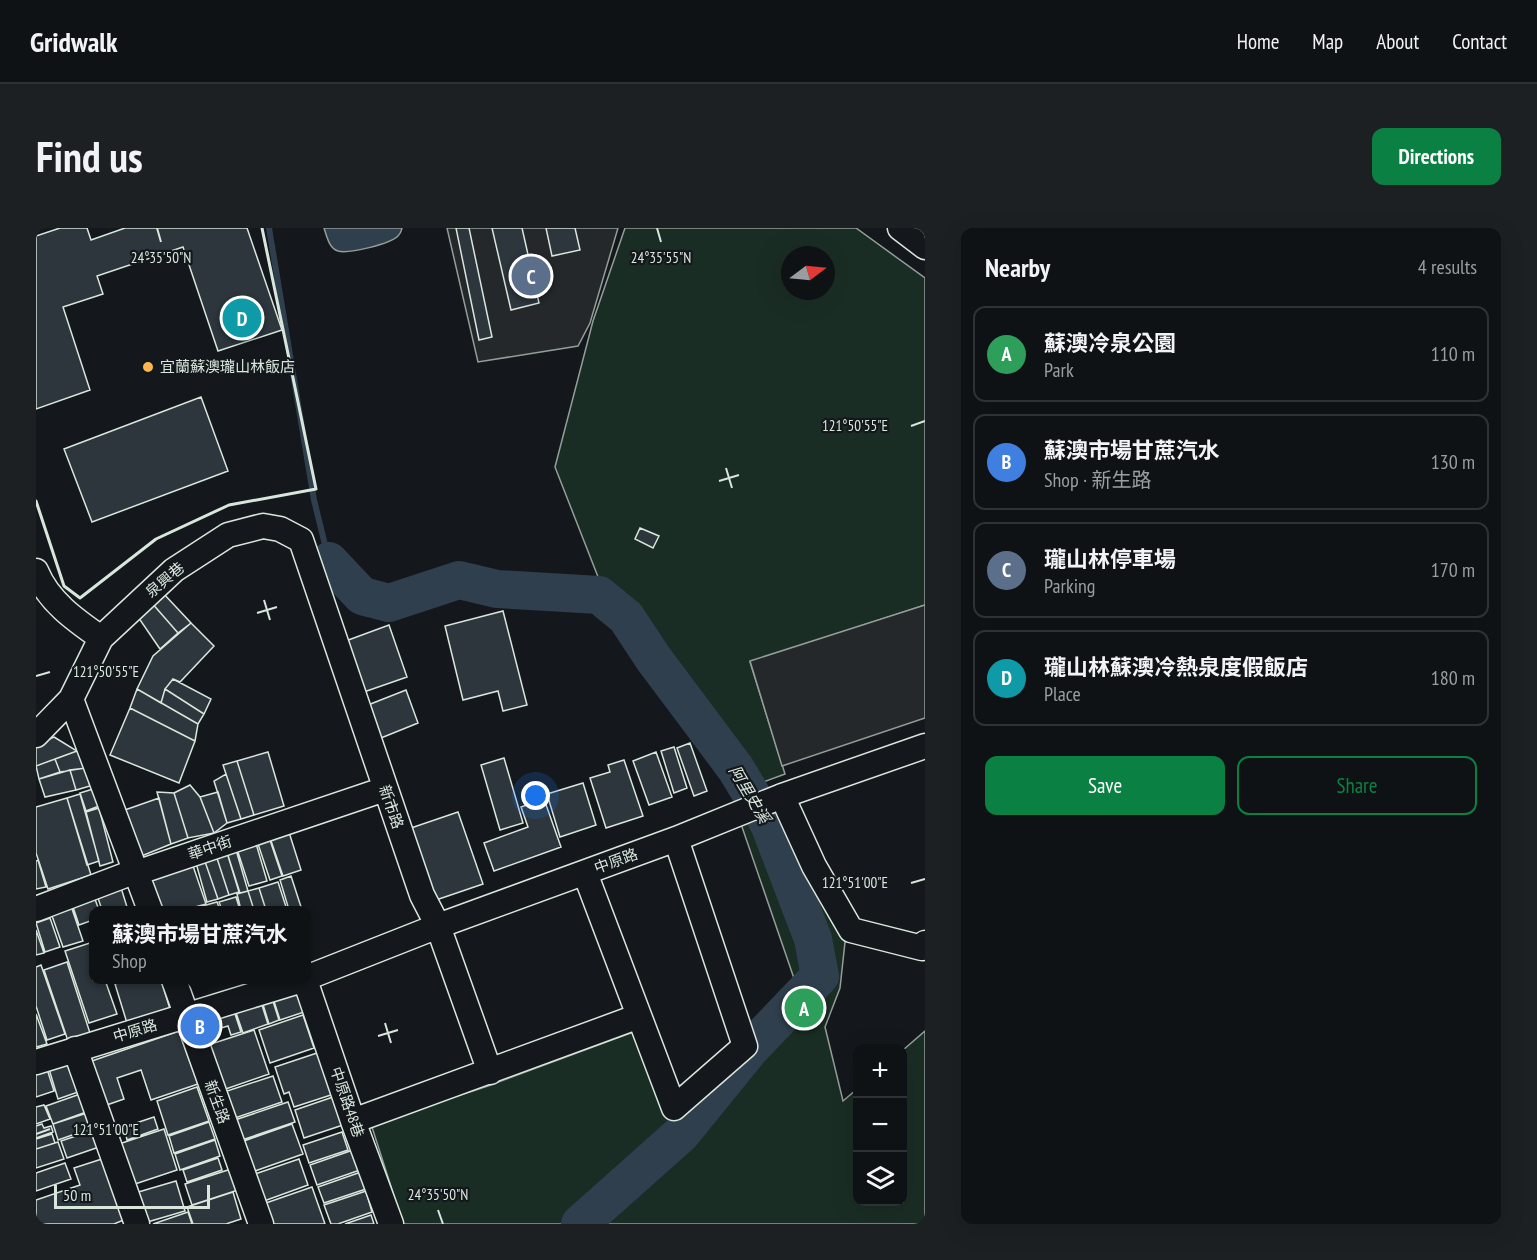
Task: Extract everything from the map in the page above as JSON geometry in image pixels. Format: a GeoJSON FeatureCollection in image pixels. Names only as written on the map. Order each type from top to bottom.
{"type":"FeatureCollection","features":[{"type":"Feature","properties":{"kind":"street"},"geometry":{"type":"LineString","coordinates":[[900,228],[925,247]]}},
{"type":"Feature","properties":{"kind":"street","name":"泉興巷"},"geometry":{"type":"LineString","coordinates":[[36,735],[71,699],[101,638],[174,570],[228,535],[263,526],[280,530],[301,540]]}},
{"type":"Feature","properties":{"kind":"street","name":"新市路"},"geometry":{"type":"LineString","coordinates":[[301,540],[422,895],[438,926],[490,1072]]}},
{"type":"Feature","properties":{"kind":"street"},"geometry":{"type":"LineString","coordinates":[[36,571],[42,585],[69,615],[101,638]]}},
{"type":"Feature","properties":{"kind":"street"},"geometry":{"type":"LineString","coordinates":[[71,699],[149,906]]}},
{"type":"Feature","properties":{"kind":"street","name":"中原路"},"geometry":{"type":"LineString","coordinates":[[311,977],[438,926],[676,839],[772,800],[925,746]]}},
{"type":"Feature","properties":{"kind":"street","name":"華中街"},"geometry":{"type":"LineString","coordinates":[[36,909],[136,871],[142,871],[385,789]]}},
{"type":"Feature","properties":{"kind":"street"},"geometry":{"type":"LineString","coordinates":[[772,800],[851,930],[922,948],[925,943]]}},
{"type":"Feature","properties":{"kind":"street"},"geometry":{"type":"LineString","coordinates":[[585,873],[674,1108],[745,1046],[676,839]]}},
{"type":"Feature","properties":{"kind":"street","name":"新生路"},"geometry":{"type":"LineString","coordinates":[[175,984],[261,1224]]}},
{"type":"Feature","properties":{"kind":"street","name":"中原路"},"geometry":{"type":"LineString","coordinates":[[36,1062],[288,984]]}},
{"type":"Feature","properties":{"kind":"street","name":"中原路48巷"},"geometry":{"type":"LineString","coordinates":[[307,984],[391,1224]]}},
{"type":"Feature","properties":{"kind":"street"},"geometry":{"type":"LineString","coordinates":[[353,1121],[639,1016]]}},
{"type":"Feature","properties":{"kind":"street"},"geometry":{"type":"LineString","coordinates":[[75,1049],[137,1224]]}},
{"type":"Feature","properties":{"kind":"green space"},"geometry":{"type":"Polygon","coordinates":[[[625,228],[856,228],[925,278],[925,605],[750,662],[785,774],[758,784],[636,614],[602,587],[555,467],[593,321],[625,228]]]}},
{"type":"Feature","properties":{"kind":"green space"},"geometry":{"type":"Polygon","coordinates":[[[784,806],[846,933],[840,988],[825,1027],[843,1101],[853,1092],[853,1206],[907,1206],[907,1047],[925,1031],[925,1224],[403,1224],[371,1124],[488,1086],[636,1031],[664,1105],[739,1038],[798,990],[741,824],[784,806]]]}},
{"type":"Feature","properties":{"kind":"shaded area"},"geometry":{"type":"Polygon","coordinates":[[[447,228],[618,228],[590,323],[578,346],[478,362],[447,228]]]}},
{"type":"Feature","properties":{"kind":"shaded area"},"geometry":{"type":"Polygon","coordinates":[[[925,605],[925,718],[782,766],[750,661],[925,605]]]}},
{"type":"Feature","properties":{"kind":"water"},"geometry":{"type":"Polygon","coordinates":[[[324,228],[402,228],[398,236],[387,242],[360,250],[343,252],[332,247],[324,228]]]}},
{"type":"Feature","properties":{"kind":"building"},"geometry":{"type":"Polygon","coordinates":[[[60,228],[87,228],[91,240],[125,228],[247,228],[282,330],[218,351],[183,247],[97,276],[103,294],[63,307],[90,390],[36,409],[36,236],[60,228]]]}},
{"type":"Feature","properties":{"kind":"building"},"geometry":{"type":"Polygon","coordinates":[[[456,228],[469,228],[492,337],[479,340],[456,228]]]}},
{"type":"Feature","properties":{"kind":"building"},"geometry":{"type":"Polygon","coordinates":[[[492,228],[522,228],[539,303],[511,310],[492,228]]]}},
{"type":"Feature","properties":{"kind":"building"},"geometry":{"type":"Polygon","coordinates":[[[546,228],[575,228],[580,250],[552,256],[546,228]]]}},
{"type":"Feature","properties":{"kind":"building"},"geometry":{"type":"Polygon","coordinates":[[[201,397],[228,471],[92,522],[64,449],[201,397]]]}},
{"type":"Feature","properties":{"kind":"building"},"geometry":{"type":"Polygon","coordinates":[[[640,528],[659,536],[653,548],[635,539],[640,528]]]}},
{"type":"Feature","properties":{"kind":"building"},"geometry":{"type":"Polygon","coordinates":[[[162,592],[191,623],[178,633],[151,602],[162,592]]]}},
{"type":"Feature","properties":{"kind":"building"},"geometry":{"type":"Polygon","coordinates":[[[151,602],[178,633],[160,649],[136,614],[151,602]]]}},
{"type":"Feature","properties":{"kind":"building"},"geometry":{"type":"Polygon","coordinates":[[[503,611],[527,705],[503,711],[498,691],[463,700],[445,626],[503,611]]]}},
{"type":"Feature","properties":{"kind":"building"},"geometry":{"type":"Polygon","coordinates":[[[191,623],[214,646],[180,682],[173,679],[165,689],[161,703],[137,689],[153,656],[191,623]]]}},
{"type":"Feature","properties":{"kind":"building"},"geometry":{"type":"Polygon","coordinates":[[[389,625],[407,677],[361,693],[343,642],[389,625]]]}},
{"type":"Feature","properties":{"kind":"building"},"geometry":{"type":"Polygon","coordinates":[[[173,679],[211,699],[204,714],[165,689],[173,679]]]}},
{"type":"Feature","properties":{"kind":"building"},"geometry":{"type":"Polygon","coordinates":[[[137,689],[198,724],[195,741],[130,708],[137,689]]]}},
{"type":"Feature","properties":{"kind":"building"},"geometry":{"type":"Polygon","coordinates":[[[165,689],[204,714],[198,724],[161,703],[165,689]]]}},
{"type":"Feature","properties":{"kind":"building"},"geometry":{"type":"Polygon","coordinates":[[[406,690],[418,723],[381,738],[368,705],[406,690]]]}},
{"type":"Feature","properties":{"kind":"building"},"geometry":{"type":"Polygon","coordinates":[[[130,708],[195,741],[179,783],[110,755],[130,708]]]}},
{"type":"Feature","properties":{"kind":"building"},"geometry":{"type":"Polygon","coordinates":[[[54,737],[77,751],[36,766],[36,745],[54,737]]]}},
{"type":"Feature","properties":{"kind":"building"},"geometry":{"type":"Polygon","coordinates":[[[690,743],[707,791],[694,796],[677,748],[690,743]]]}},
{"type":"Feature","properties":{"kind":"building"},"geometry":{"type":"Polygon","coordinates":[[[674,747],[687,788],[674,793],[661,751],[674,747]]]}},
{"type":"Feature","properties":{"kind":"building"},"geometry":{"type":"Polygon","coordinates":[[[77,751],[86,768],[60,772],[55,759],[77,751]]]}},
{"type":"Feature","properties":{"kind":"building"},"geometry":{"type":"Polygon","coordinates":[[[268,752],[284,806],[254,815],[237,761],[268,752]]]}},
{"type":"Feature","properties":{"kind":"building"},"geometry":{"type":"Polygon","coordinates":[[[656,752],[672,797],[649,805],[633,761],[656,752]]]}},
{"type":"Feature","properties":{"kind":"building"},"geometry":{"type":"Polygon","coordinates":[[[504,758],[523,823],[500,830],[481,765],[504,758]]]}},
{"type":"Feature","properties":{"kind":"building"},"geometry":{"type":"Polygon","coordinates":[[[55,759],[60,772],[39,779],[36,766],[55,759]]]}},
{"type":"Feature","properties":{"kind":"building"},"geometry":{"type":"Polygon","coordinates":[[[624,760],[643,816],[606,828],[590,778],[610,772],[608,765],[624,760]]]}},
{"type":"Feature","properties":{"kind":"building"},"geometry":{"type":"Polygon","coordinates":[[[237,761],[254,815],[241,819],[223,765],[237,761]]]}},
{"type":"Feature","properties":{"kind":"building"},"geometry":{"type":"Polygon","coordinates":[[[86,768],[90,786],[76,790],[70,770],[86,768]]]}},
{"type":"Feature","properties":{"kind":"building"},"geometry":{"type":"Polygon","coordinates":[[[70,770],[76,790],[45,797],[39,779],[70,770]]]}},
{"type":"Feature","properties":{"kind":"building"},"geometry":{"type":"Polygon","coordinates":[[[226,774],[241,819],[227,823],[214,781],[226,774]]]}},
{"type":"Feature","properties":{"kind":"building"},"geometry":{"type":"Polygon","coordinates":[[[583,783],[596,825],[560,837],[547,794],[583,783]]]}},
{"type":"Feature","properties":{"kind":"building"},"geometry":{"type":"Polygon","coordinates":[[[190,785],[200,797],[214,833],[188,838],[174,793],[190,785]]]}},
{"type":"Feature","properties":{"kind":"building"},"geometry":{"type":"Polygon","coordinates":[[[93,789],[99,806],[86,811],[80,793],[93,789]]]}},
{"type":"Feature","properties":{"kind":"building"},"geometry":{"type":"Polygon","coordinates":[[[157,792],[174,793],[188,838],[171,844],[157,792]]]}},
{"type":"Feature","properties":{"kind":"building"},"geometry":{"type":"Polygon","coordinates":[[[218,792],[227,823],[214,833],[200,797],[218,792]]]}},
{"type":"Feature","properties":{"kind":"building"},"geometry":{"type":"Polygon","coordinates":[[[80,794],[99,861],[87,865],[67,798],[80,794]]]}},
{"type":"Feature","properties":{"kind":"building"},"geometry":{"type":"Polygon","coordinates":[[[67,798],[91,875],[48,889],[36,853],[36,807],[67,798]]]}},
{"type":"Feature","properties":{"kind":"building"},"geometry":{"type":"Polygon","coordinates":[[[159,798],[171,844],[139,857],[122,811],[159,798]]]}},
{"type":"Feature","properties":{"kind":"building"},"geometry":{"type":"Polygon","coordinates":[[[544,799],[561,847],[494,871],[484,843],[528,827],[521,807],[544,799]]]}},
{"type":"Feature","properties":{"kind":"building"},"geometry":{"type":"Polygon","coordinates":[[[99,808],[113,862],[100,866],[86,812],[99,808]]]}},
{"type":"Feature","properties":{"kind":"building"},"geometry":{"type":"Polygon","coordinates":[[[458,812],[483,884],[436,900],[411,828],[458,812]]]}},
{"type":"Feature","properties":{"kind":"building"},"geometry":{"type":"Polygon","coordinates":[[[287,826],[301,870],[283,876],[268,832],[287,826]]]}},
{"type":"Feature","properties":{"kind":"building"},"geometry":{"type":"Polygon","coordinates":[[[268,834],[282,876],[270,880],[256,838],[268,834]]]}},
{"type":"Feature","properties":{"kind":"building"},"geometry":{"type":"Polygon","coordinates":[[[255,840],[267,881],[249,886],[236,846],[255,840]]]}},
{"type":"Feature","properties":{"kind":"building"},"geometry":{"type":"Polygon","coordinates":[[[234,843],[248,891],[240,893],[225,846],[234,843]]]}},
{"type":"Feature","properties":{"kind":"building"},"geometry":{"type":"Polygon","coordinates":[[[225,846],[239,892],[229,895],[214,849],[225,846]]]}},
{"type":"Feature","properties":{"kind":"building"},"geometry":{"type":"Polygon","coordinates":[[[214,849],[229,895],[218,899],[202,853],[214,849]]]}},
{"type":"Feature","properties":{"kind":"building"},"geometry":{"type":"Polygon","coordinates":[[[202,853],[218,899],[207,902],[194,856],[202,853]]]}},
{"type":"Feature","properties":{"kind":"building"},"geometry":{"type":"Polygon","coordinates":[[[38,860],[46,887],[36,889],[36,861],[38,860]]]}},
{"type":"Feature","properties":{"kind":"building"},"geometry":{"type":"Polygon","coordinates":[[[191,860],[206,904],[153,906],[144,878],[191,860]]]}},
{"type":"Feature","properties":{"kind":"building"},"geometry":{"type":"Polygon","coordinates":[[[291,876],[301,906],[288,906],[280,880],[291,876]]]}},
{"type":"Feature","properties":{"kind":"building"},"geometry":{"type":"Polygon","coordinates":[[[118,878],[127,906],[101,906],[94,886],[118,878]]]}},
{"type":"Feature","properties":{"kind":"building"},"geometry":{"type":"Polygon","coordinates":[[[278,882],[286,906],[265,906],[259,888],[278,882]]]}},
{"type":"Feature","properties":{"kind":"building"},"geometry":{"type":"Polygon","coordinates":[[[259,888],[265,906],[253,906],[248,891],[259,888]]]}},
{"type":"Feature","properties":{"kind":"building"},"geometry":{"type":"Polygon","coordinates":[[[248,891],[253,906],[240,906],[237,894],[248,891]]]}},
{"type":"Feature","properties":{"kind":"building"},"geometry":{"type":"Polygon","coordinates":[[[93,894],[98,906],[89,906],[89,921],[79,925],[71,901],[93,894]]]}},
{"type":"Feature","properties":{"kind":"building"},"geometry":{"type":"Polygon","coordinates":[[[236,897],[239,906],[220,906],[219,902],[236,897]]]}},
{"type":"Feature","properties":{"kind":"building"},"geometry":{"type":"Polygon","coordinates":[[[217,902],[218,906],[202,906],[217,902]]]}},
{"type":"Feature","properties":{"kind":"building"},"geometry":{"type":"Polygon","coordinates":[[[71,906],[83,941],[63,947],[51,913],[71,906]]]}},
{"type":"Feature","properties":{"kind":"building"},"geometry":{"type":"Polygon","coordinates":[[[50,918],[60,947],[45,952],[36,923],[50,918]]]}},
{"type":"Feature","properties":{"kind":"building"},"geometry":{"type":"Polygon","coordinates":[[[36,930],[44,953],[36,955],[36,930]]]}},
{"type":"Feature","properties":{"kind":"building"},"geometry":{"type":"Polygon","coordinates":[[[89,943],[89,984],[106,984],[117,1014],[89,1023],[65,951],[89,943]]]}},
{"type":"Feature","properties":{"kind":"building"},"geometry":{"type":"Polygon","coordinates":[[[67,962],[90,1033],[68,1041],[44,970],[67,962]]]}},
{"type":"Feature","properties":{"kind":"building"},"geometry":{"type":"Polygon","coordinates":[[[41,965],[65,1034],[47,1040],[36,1006],[36,967],[41,965]]]}},
{"type":"Feature","properties":{"kind":"building"},"geometry":{"type":"Polygon","coordinates":[[[115,984],[162,984],[170,1009],[127,1023],[115,984]]]}},
{"type":"Feature","properties":{"kind":"building"},"geometry":{"type":"Polygon","coordinates":[[[295,987],[304,1012],[280,1020],[272,995],[295,987]]]}},
{"type":"Feature","properties":{"kind":"building"},"geometry":{"type":"Polygon","coordinates":[[[271,995],[279,1020],[269,1024],[261,998],[271,995]]]}},
{"type":"Feature","properties":{"kind":"building"},"geometry":{"type":"Polygon","coordinates":[[[260,999],[268,1024],[243,1033],[234,1007],[260,999]]]}},
{"type":"Feature","properties":{"kind":"building"},"geometry":{"type":"Polygon","coordinates":[[[233,1008],[241,1032],[231,1035],[228,1026],[204,1033],[200,1019],[233,1008]]]}},
{"type":"Feature","properties":{"kind":"building"},"geometry":{"type":"Polygon","coordinates":[[[36,1014],[47,1044],[36,1047],[36,1014]]]}},
{"type":"Feature","properties":{"kind":"building"},"geometry":{"type":"Polygon","coordinates":[[[303,1015],[314,1048],[270,1063],[259,1030],[303,1015]]]}},
{"type":"Feature","properties":{"kind":"building"},"geometry":{"type":"Polygon","coordinates":[[[254,1030],[269,1074],[217,1092],[202,1047],[254,1030]]]}},
{"type":"Feature","properties":{"kind":"building"},"geometry":{"type":"Polygon","coordinates":[[[179,1031],[198,1084],[151,1100],[141,1070],[117,1078],[124,1099],[101,1107],[86,1063],[179,1031]]]}},
{"type":"Feature","properties":{"kind":"building"},"geometry":{"type":"Polygon","coordinates":[[[320,1052],[334,1094],[294,1107],[289,1092],[284,1094],[275,1067],[320,1052]]]}},
{"type":"Feature","properties":{"kind":"building"},"geometry":{"type":"Polygon","coordinates":[[[71,1061],[81,1091],[58,1099],[49,1069],[71,1061]]]}},
{"type":"Feature","properties":{"kind":"building"},"geometry":{"type":"Polygon","coordinates":[[[47,1069],[54,1091],[36,1097],[36,1073],[47,1069]]]}},
{"type":"Feature","properties":{"kind":"building"},"geometry":{"type":"Polygon","coordinates":[[[273,1076],[282,1102],[229,1120],[221,1093],[273,1076]]]}},
{"type":"Feature","properties":{"kind":"building"},"geometry":{"type":"Polygon","coordinates":[[[197,1087],[209,1121],[168,1135],[157,1101],[197,1087]]]}},
{"type":"Feature","properties":{"kind":"building"},"geometry":{"type":"Polygon","coordinates":[[[83,1093],[89,1111],[53,1124],[46,1106],[83,1093]]]}},
{"type":"Feature","properties":{"kind":"building"},"geometry":{"type":"Polygon","coordinates":[[[333,1097],[343,1125],[304,1138],[295,1110],[333,1097]]]}},
{"type":"Feature","properties":{"kind":"building"},"geometry":{"type":"Polygon","coordinates":[[[288,1102],[295,1122],[239,1141],[232,1121],[288,1102]]]}},
{"type":"Feature","properties":{"kind":"building"},"geometry":{"type":"Polygon","coordinates":[[[44,1105],[50,1119],[36,1124],[36,1107],[44,1105]]]}},
{"type":"Feature","properties":{"kind":"building"},"geometry":{"type":"Polygon","coordinates":[[[90,1112],[95,1127],[58,1140],[53,1124],[90,1112]]]}},
{"type":"Feature","properties":{"kind":"building"},"geometry":{"type":"Polygon","coordinates":[[[154,1117],[158,1129],[127,1140],[124,1127],[154,1117]]]}},
{"type":"Feature","properties":{"kind":"building"},"geometry":{"type":"Polygon","coordinates":[[[209,1122],[215,1139],[174,1153],[169,1136],[209,1122]]]}},
{"type":"Feature","properties":{"kind":"building"},"geometry":{"type":"Polygon","coordinates":[[[42,1124],[44,1128],[51,1126],[53,1132],[36,1138],[36,1126],[42,1124]]]}},
{"type":"Feature","properties":{"kind":"building"},"geometry":{"type":"Polygon","coordinates":[[[292,1124],[303,1154],[255,1171],[244,1141],[292,1124]]]}},
{"type":"Feature","properties":{"kind":"building"},"geometry":{"type":"Polygon","coordinates":[[[97,1129],[102,1146],[67,1158],[61,1141],[97,1129]]]}},
{"type":"Feature","properties":{"kind":"building"},"geometry":{"type":"Polygon","coordinates":[[[164,1129],[177,1170],[132,1185],[119,1144],[164,1129]]]}},
{"type":"Feature","properties":{"kind":"building"},"geometry":{"type":"Polygon","coordinates":[[[342,1132],[348,1150],[309,1163],[303,1145],[342,1132]]]}},
{"type":"Feature","properties":{"kind":"building"},"geometry":{"type":"Polygon","coordinates":[[[52,1134],[55,1143],[36,1149],[36,1139],[52,1134]]]}},
{"type":"Feature","properties":{"kind":"building"},"geometry":{"type":"Polygon","coordinates":[[[215,1140],[220,1156],[180,1170],[175,1154],[215,1140]]]}},
{"type":"Feature","properties":{"kind":"building"},"geometry":{"type":"Polygon","coordinates":[[[58,1142],[64,1159],[36,1168],[36,1149],[58,1142]]]}},
{"type":"Feature","properties":{"kind":"building"},"geometry":{"type":"Polygon","coordinates":[[[353,1150],[360,1170],[317,1185],[310,1165],[353,1150]]]}},
{"type":"Feature","properties":{"kind":"building"},"geometry":{"type":"Polygon","coordinates":[[[105,1158],[126,1219],[114,1224],[36,1224],[36,1200],[80,1185],[74,1168],[105,1158]]]}},
{"type":"Feature","properties":{"kind":"building"},"geometry":{"type":"Polygon","coordinates":[[[218,1158],[222,1170],[187,1182],[183,1170],[218,1158]]]}},
{"type":"Feature","properties":{"kind":"building"},"geometry":{"type":"Polygon","coordinates":[[[299,1159],[308,1185],[264,1201],[255,1174],[299,1159]]]}},
{"type":"Feature","properties":{"kind":"building"},"geometry":{"type":"Polygon","coordinates":[[[65,1163],[71,1179],[36,1191],[36,1173],[65,1163]]]}},
{"type":"Feature","properties":{"kind":"building"},"geometry":{"type":"Polygon","coordinates":[[[231,1169],[238,1190],[192,1205],[185,1184],[231,1169]]]}},
{"type":"Feature","properties":{"kind":"building"},"geometry":{"type":"Polygon","coordinates":[[[361,1172],[366,1189],[324,1203],[318,1187],[361,1172]]]}},
{"type":"Feature","properties":{"kind":"building"},"geometry":{"type":"Polygon","coordinates":[[[176,1181],[185,1211],[144,1223],[135,1193],[176,1181]]]}},
{"type":"Feature","properties":{"kind":"building"},"geometry":{"type":"Polygon","coordinates":[[[312,1187],[325,1224],[269,1224],[263,1204],[312,1187]]]}},
{"type":"Feature","properties":{"kind":"building"},"geometry":{"type":"Polygon","coordinates":[[[366,1191],[372,1212],[338,1224],[331,1224],[324,1205],[366,1191]]]}},
{"type":"Feature","properties":{"kind":"building"},"geometry":{"type":"Polygon","coordinates":[[[233,1192],[241,1219],[226,1224],[193,1224],[187,1207],[233,1192]]]}},
{"type":"Feature","properties":{"kind":"building"},"geometry":{"type":"Polygon","coordinates":[[[188,1212],[192,1224],[153,1224],[188,1212]]]}},
{"type":"Feature","properties":{"kind":"building"},"geometry":{"type":"Polygon","coordinates":[[[371,1215],[374,1224],[345,1224],[371,1215]]]}},
{"type":"Feature","properties":{"kind":"waterway"},"geometry":{"type":"LineString","coordinates":[[269,228],[314,500],[329,561]]}},
{"type":"Feature","properties":{"kind":"waterway","name":"阿里史溪"},"geometry":{"type":"LineString","coordinates":[[329,561],[362,596],[389,603],[459,580],[497,589],[599,595],[626,617],[653,658],[736,769],[769,824],[813,939],[820,976],[750,1049],[681,1134],[580,1224]]}},
{"type":"Feature","properties":{"kind":"wall"},"geometry":{"type":"LineString","coordinates":[[36,501],[64,586],[80,598],[156,539],[229,505],[316,489],[262,228]]}},
{"type":"Feature","properties":{"kind":"place","name":"瓏山林停車場"},"geometry":{"type":"Point","coordinates":[531,276]}},
{"type":"Feature","properties":{"kind":"place","name":"瓏山林蘇澳冷熱泉度假飯店"},"geometry":{"type":"Point","coordinates":[242,318]}},
{"type":"Feature","properties":{"kind":"place","name":"宜蘭蘇澳瓏山林飯店"},"geometry":{"type":"Point","coordinates":[148,367]}},
{"type":"Feature","properties":{"kind":"place","name":"蘇澳冷泉公園"},"geometry":{"type":"Point","coordinates":[804,1008]}},
{"type":"Feature","properties":{"kind":"place","name":"蘇澳市場甘蔗汽水"},"geometry":{"type":"Point","coordinates":[200,1026]}}]}
